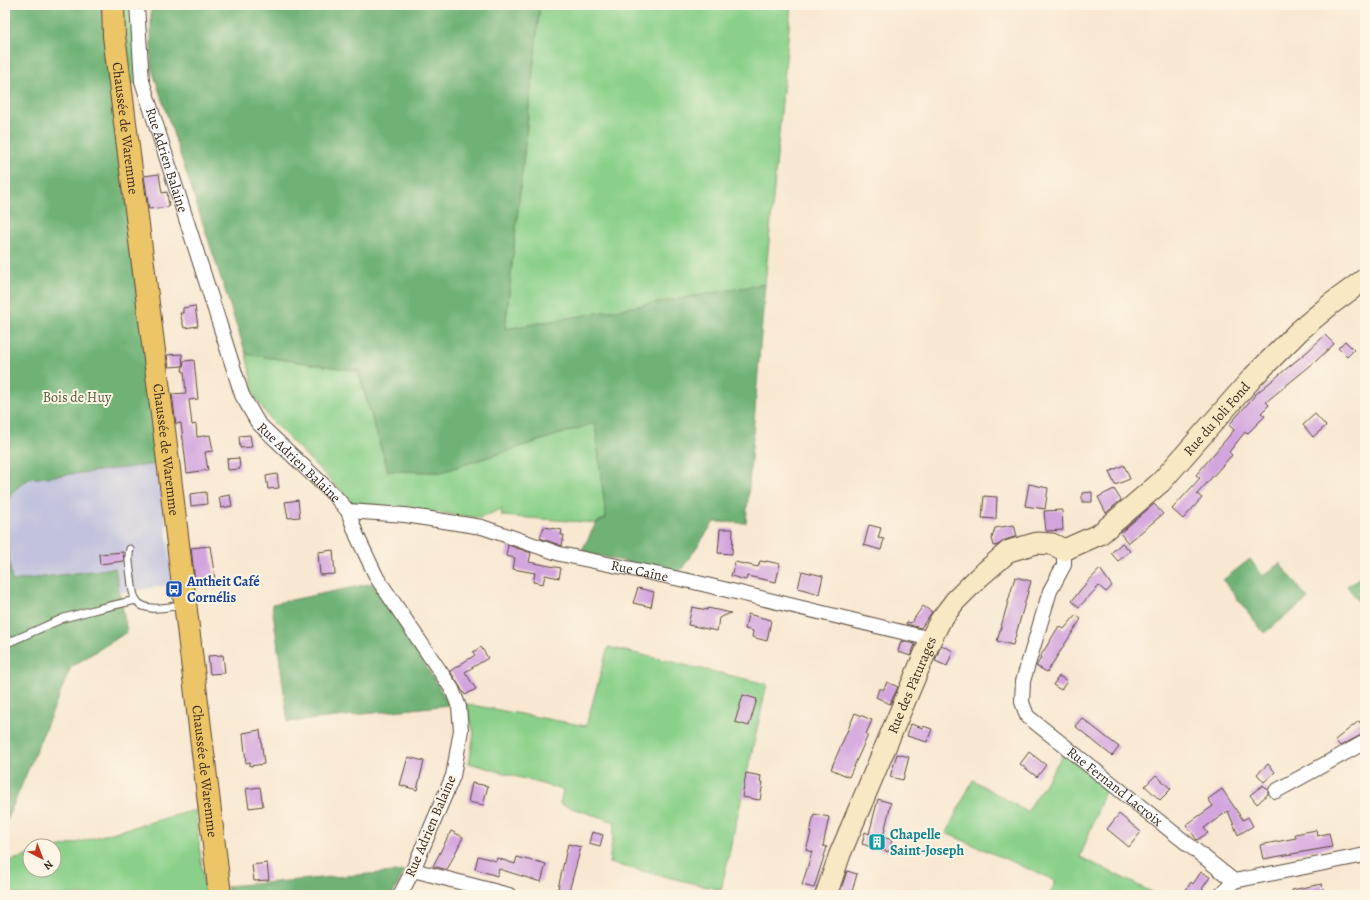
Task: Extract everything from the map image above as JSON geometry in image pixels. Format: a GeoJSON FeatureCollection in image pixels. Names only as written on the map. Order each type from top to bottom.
{"type":"FeatureCollection","features":[{"type":"Feature","properties":{"kind":"main road","name":"Chaussée de Waremme"},"geometry":{"type":"LineString","coordinates":[[113,5],[114,36],[186,604],[220,895]]}},
{"type":"Feature","properties":{"kind":"street","name":"Rue Adrien Balaine"},"geometry":{"type":"LineString","coordinates":[[137,5],[142,82],[212,297],[242,395],[258,423],[334,494],[348,511],[357,536],[377,578],[452,689],[460,707],[461,730],[453,776],[413,870],[400,895]]}},
{"type":"Feature","properties":{"kind":"street","name":"Rue du Joli Fond"},"geometry":{"type":"LineString","coordinates":[[1064,550],[1100,534],[1161,482],[1253,377],[1289,341],[1331,304],[1365,279]]}},
{"type":"Feature","properties":{"kind":"street","name":"Rue Caîne"},"geometry":{"type":"LineString","coordinates":[[348,511],[405,515],[482,526],[560,554],[694,582],[931,640]]}},
{"type":"Feature","properties":{"kind":"street","name":"Rue des Pâturages"},"geometry":{"type":"LineString","coordinates":[[826,895],[840,854],[940,621],[955,601],[979,577],[1009,551],[1037,543],[1052,544],[1064,550]]}},
{"type":"Feature","properties":{"kind":"street","name":"Rue Fernand Lacroix"},"geometry":{"type":"LineString","coordinates":[[1064,550],[1064,564],[1050,590],[1023,681],[1022,702],[1028,716],[1234,881]]}},
{"type":"Feature","properties":{"kind":"street"},"geometry":{"type":"LineString","coordinates":[[1276,790],[1365,742]]}},
{"type":"Feature","properties":{"kind":"street"},"geometry":{"type":"LineString","coordinates":[[1221,895],[1234,881],[1365,855]]}},
{"type":"Feature","properties":{"kind":"street"},"geometry":{"type":"LineString","coordinates":[[413,870],[509,895]]}},
{"type":"Feature","properties":{"kind":"lane"},"geometry":{"type":"LineString","coordinates":[[130,549],[128,554],[133,591],[136,600],[142,606],[150,608],[186,604]]}},
{"type":"Feature","properties":{"kind":"lane"},"geometry":{"type":"LineString","coordinates":[[5,644],[64,618],[136,600]]}},
{"type":"Feature","properties":{"kind":"shaded area"},"geometry":{"type":"Polygon","coordinates":[[[158,464],[173,584],[120,593],[115,568],[12,581],[5,533],[5,510],[8,500],[16,488],[29,479],[158,464]]]}},
{"type":"Feature","properties":{"kind":"green space","name":"Bois de Huy"},"geometry":{"type":"Polygon","coordinates":[[[5,5],[102,5],[158,464],[29,479],[13,492],[8,500],[5,510],[5,5]]]}},
{"type":"Feature","properties":{"kind":"green space"},"geometry":{"type":"Polygon","coordinates":[[[123,5],[132,5],[138,83],[132,84],[123,5]]]}},
{"type":"Feature","properties":{"kind":"green space"},"geometry":{"type":"Polygon","coordinates":[[[151,5],[540,5],[505,329],[765,284],[746,523],[714,522],[679,573],[581,552],[596,523],[606,518],[595,423],[441,472],[388,471],[358,371],[246,354],[151,66],[151,5]]]}},
{"type":"Feature","properties":{"kind":"green space"},"geometry":{"type":"Polygon","coordinates":[[[540,5],[791,5],[765,284],[505,329],[540,5]]]}},
{"type":"Feature","properties":{"kind":"green space"},"geometry":{"type":"Polygon","coordinates":[[[246,354],[358,371],[388,471],[441,472],[595,423],[606,518],[596,523],[502,516],[501,509],[481,518],[352,502],[270,419],[255,396],[246,354]]]}},
{"type":"Feature","properties":{"kind":"green space"},"geometry":{"type":"Polygon","coordinates":[[[5,533],[12,581],[115,568],[127,632],[71,667],[5,825],[5,533]]]}},
{"type":"Feature","properties":{"kind":"green space"},"geometry":{"type":"Polygon","coordinates":[[[1250,559],[1263,576],[1280,563],[1308,599],[1264,633],[1223,580],[1250,559]]]}},
{"type":"Feature","properties":{"kind":"green space"},"geometry":{"type":"Polygon","coordinates":[[[1365,574],[1365,610],[1347,586],[1365,574]]]}},
{"type":"Feature","properties":{"kind":"green space"},"geometry":{"type":"Polygon","coordinates":[[[374,583],[450,705],[288,722],[272,604],[374,583]]]}},
{"type":"Feature","properties":{"kind":"green space"},"geometry":{"type":"Polygon","coordinates":[[[608,647],[767,684],[721,890],[609,863],[615,822],[560,804],[563,790],[469,763],[474,733],[466,704],[586,726],[608,647]]]}},
{"type":"Feature","properties":{"kind":"green space"},"geometry":{"type":"Polygon","coordinates":[[[1064,753],[1107,786],[1080,857],[1158,895],[1049,895],[1056,881],[946,833],[973,780],[1027,812],[1064,753]]]}},
{"type":"Feature","properties":{"kind":"green space"},"geometry":{"type":"Polygon","coordinates":[[[195,810],[205,895],[5,895],[5,862],[22,857],[22,878],[62,878],[62,847],[195,810]]]}},
{"type":"Feature","properties":{"kind":"green space"},"geometry":{"type":"Polygon","coordinates":[[[405,871],[392,895],[228,895],[227,886],[405,871]]]}},
{"type":"Feature","properties":{"kind":"building"},"geometry":{"type":"Polygon","coordinates":[[[159,174],[162,193],[167,192],[169,207],[149,209],[144,176],[159,174]]]}},
{"type":"Feature","properties":{"kind":"building"},"geometry":{"type":"Polygon","coordinates":[[[195,306],[198,326],[184,328],[180,313],[183,313],[183,308],[195,306]]]}},
{"type":"Feature","properties":{"kind":"building"},"geometry":{"type":"Polygon","coordinates":[[[1325,335],[1334,344],[1316,361],[1266,402],[1269,405],[1261,413],[1265,416],[1247,434],[1245,432],[1229,452],[1232,455],[1197,494],[1202,498],[1183,519],[1172,509],[1200,478],[1196,475],[1234,430],[1229,425],[1257,393],[1325,335]]]}},
{"type":"Feature","properties":{"kind":"building"},"geometry":{"type":"Polygon","coordinates":[[[1345,341],[1354,350],[1347,357],[1338,348],[1345,341]]]}},
{"type":"Feature","properties":{"kind":"building"},"geometry":{"type":"Polygon","coordinates":[[[182,354],[183,366],[169,367],[167,355],[182,354]]]}},
{"type":"Feature","properties":{"kind":"building"},"geometry":{"type":"Polygon","coordinates":[[[194,360],[198,399],[189,400],[192,425],[196,424],[197,437],[210,435],[213,451],[205,452],[208,470],[187,473],[181,423],[176,424],[172,394],[186,393],[184,371],[182,371],[184,361],[194,360]]]}},
{"type":"Feature","properties":{"kind":"building"},"geometry":{"type":"Polygon","coordinates":[[[1315,414],[1326,426],[1313,437],[1303,425],[1315,414]]]}},
{"type":"Feature","properties":{"kind":"building"},"geometry":{"type":"Polygon","coordinates":[[[250,435],[252,447],[240,448],[239,436],[250,435]]]}},
{"type":"Feature","properties":{"kind":"building"},"geometry":{"type":"Polygon","coordinates":[[[239,458],[240,469],[228,470],[227,459],[239,458]]]}},
{"type":"Feature","properties":{"kind":"building"},"geometry":{"type":"Polygon","coordinates":[[[1124,465],[1130,479],[1115,485],[1109,472],[1124,465]]]}},
{"type":"Feature","properties":{"kind":"building"},"geometry":{"type":"Polygon","coordinates":[[[277,474],[279,488],[268,489],[266,476],[277,474]]]}},
{"type":"Feature","properties":{"kind":"building"},"geometry":{"type":"Polygon","coordinates":[[[1029,484],[1048,488],[1045,509],[1025,506],[1029,484]]]}},
{"type":"Feature","properties":{"kind":"building"},"geometry":{"type":"Polygon","coordinates":[[[1114,489],[1121,500],[1106,513],[1098,497],[1114,489]]]}},
{"type":"Feature","properties":{"kind":"building"},"geometry":{"type":"Polygon","coordinates":[[[206,492],[207,504],[191,506],[190,494],[206,492]]]}},
{"type":"Feature","properties":{"kind":"building"},"geometry":{"type":"Polygon","coordinates":[[[1092,492],[1092,502],[1082,502],[1082,493],[1092,492]]]}},
{"type":"Feature","properties":{"kind":"building"},"geometry":{"type":"Polygon","coordinates":[[[230,495],[232,506],[221,508],[219,497],[230,495]]]}},
{"type":"Feature","properties":{"kind":"building"},"geometry":{"type":"Polygon","coordinates":[[[984,496],[997,497],[996,519],[982,518],[984,496]]]}},
{"type":"Feature","properties":{"kind":"building"},"geometry":{"type":"Polygon","coordinates":[[[298,500],[300,517],[288,518],[285,502],[298,500]]]}},
{"type":"Feature","properties":{"kind":"building"},"geometry":{"type":"Polygon","coordinates":[[[1154,504],[1163,514],[1128,543],[1120,533],[1154,504]]]}},
{"type":"Feature","properties":{"kind":"building"},"geometry":{"type":"Polygon","coordinates":[[[1062,510],[1063,530],[1046,531],[1044,511],[1062,510]]]}},
{"type":"Feature","properties":{"kind":"building"},"geometry":{"type":"Polygon","coordinates":[[[869,525],[881,528],[878,538],[884,539],[881,550],[864,545],[869,525]]]}},
{"type":"Feature","properties":{"kind":"building"},"geometry":{"type":"Polygon","coordinates":[[[1014,525],[1017,536],[994,546],[992,538],[995,528],[1014,525]]]}},
{"type":"Feature","properties":{"kind":"building"},"geometry":{"type":"Polygon","coordinates":[[[544,527],[562,530],[561,535],[564,535],[562,546],[540,538],[544,527]]]}},
{"type":"Feature","properties":{"kind":"building"},"geometry":{"type":"Polygon","coordinates":[[[720,529],[733,529],[732,554],[718,553],[720,529]]]}},
{"type":"Feature","properties":{"kind":"building"},"geometry":{"type":"Polygon","coordinates":[[[1122,543],[1130,551],[1118,561],[1111,553],[1122,543]]]}},
{"type":"Feature","properties":{"kind":"building"},"geometry":{"type":"Polygon","coordinates":[[[508,545],[531,553],[529,562],[561,568],[559,578],[545,575],[543,584],[533,582],[535,573],[513,569],[515,558],[506,556],[508,545]]]}},
{"type":"Feature","properties":{"kind":"building"},"geometry":{"type":"Polygon","coordinates":[[[210,546],[215,579],[195,582],[191,548],[210,546]]]}},
{"type":"Feature","properties":{"kind":"building"},"geometry":{"type":"Polygon","coordinates":[[[333,550],[335,574],[320,575],[318,552],[333,550]]]}},
{"type":"Feature","properties":{"kind":"building"},"geometry":{"type":"Polygon","coordinates":[[[123,552],[124,561],[100,564],[99,554],[123,552]]]}},
{"type":"Feature","properties":{"kind":"building"},"geometry":{"type":"Polygon","coordinates":[[[760,561],[780,564],[776,582],[747,576],[746,580],[731,576],[735,562],[758,567],[760,561]]]}},
{"type":"Feature","properties":{"kind":"building"},"geometry":{"type":"Polygon","coordinates":[[[1100,569],[1112,586],[1106,592],[1099,586],[1079,607],[1072,601],[1100,569]]]}},
{"type":"Feature","properties":{"kind":"building"},"geometry":{"type":"Polygon","coordinates":[[[802,571],[823,576],[819,594],[798,588],[802,571]]]}},
{"type":"Feature","properties":{"kind":"building"},"geometry":{"type":"Polygon","coordinates":[[[1015,577],[1031,581],[1013,645],[997,641],[1015,577]]]}},
{"type":"Feature","properties":{"kind":"building"},"geometry":{"type":"Polygon","coordinates":[[[638,588],[654,592],[651,607],[633,603],[638,588]]]}},
{"type":"Feature","properties":{"kind":"building"},"geometry":{"type":"Polygon","coordinates":[[[923,606],[932,612],[921,628],[906,624],[907,622],[911,623],[923,606]]]}},
{"type":"Feature","properties":{"kind":"building"},"geometry":{"type":"Polygon","coordinates":[[[692,607],[707,610],[708,608],[731,613],[719,618],[717,631],[688,625],[692,607]]]}},
{"type":"Feature","properties":{"kind":"building"},"geometry":{"type":"Polygon","coordinates":[[[748,614],[771,620],[767,641],[752,637],[753,631],[745,629],[748,614]]]}},
{"type":"Feature","properties":{"kind":"building"},"geometry":{"type":"Polygon","coordinates":[[[1076,615],[1081,619],[1047,672],[1036,666],[1059,626],[1064,629],[1076,615]]]}},
{"type":"Feature","properties":{"kind":"building"},"geometry":{"type":"Polygon","coordinates":[[[901,641],[915,644],[911,656],[898,652],[901,641]]]}},
{"type":"Feature","properties":{"kind":"building"},"geometry":{"type":"Polygon","coordinates":[[[941,645],[953,651],[947,666],[935,661],[941,645]]]}},
{"type":"Feature","properties":{"kind":"building"},"geometry":{"type":"Polygon","coordinates":[[[481,647],[488,658],[465,672],[476,689],[465,695],[450,671],[475,655],[473,652],[481,647]]]}},
{"type":"Feature","properties":{"kind":"building"},"geometry":{"type":"Polygon","coordinates":[[[223,655],[225,673],[210,674],[208,656],[223,655]]]}},
{"type":"Feature","properties":{"kind":"building"},"geometry":{"type":"Polygon","coordinates":[[[1059,676],[1067,681],[1061,690],[1053,685],[1059,676]]]}},
{"type":"Feature","properties":{"kind":"building"},"geometry":{"type":"Polygon","coordinates":[[[887,682],[898,687],[890,704],[876,697],[879,689],[884,689],[887,682]]]}},
{"type":"Feature","properties":{"kind":"building"},"geometry":{"type":"Polygon","coordinates":[[[743,695],[757,699],[749,726],[735,722],[743,695]]]}},
{"type":"Feature","properties":{"kind":"building"},"geometry":{"type":"Polygon","coordinates":[[[855,713],[872,720],[866,734],[868,735],[849,777],[831,769],[855,713]]]}},
{"type":"Feature","properties":{"kind":"building"},"geometry":{"type":"Polygon","coordinates":[[[1082,718],[1119,747],[1112,756],[1075,726],[1082,718]]]}},
{"type":"Feature","properties":{"kind":"building"},"geometry":{"type":"Polygon","coordinates":[[[1359,721],[1365,729],[1365,733],[1340,746],[1335,740],[1359,721]]]}},
{"type":"Feature","properties":{"kind":"building"},"geometry":{"type":"Polygon","coordinates":[[[911,724],[932,729],[927,742],[907,736],[911,724]]]}},
{"type":"Feature","properties":{"kind":"building"},"geometry":{"type":"Polygon","coordinates":[[[260,730],[264,764],[250,766],[250,762],[246,763],[243,733],[260,730]]]}},
{"type":"Feature","properties":{"kind":"building"},"geometry":{"type":"Polygon","coordinates":[[[1029,752],[1046,765],[1037,777],[1020,764],[1029,752]]]}},
{"type":"Feature","properties":{"kind":"building"},"geometry":{"type":"Polygon","coordinates":[[[897,754],[909,757],[903,780],[890,777],[897,754]]]}},
{"type":"Feature","properties":{"kind":"building"},"geometry":{"type":"Polygon","coordinates":[[[408,757],[424,761],[417,790],[400,785],[408,757]]]}},
{"type":"Feature","properties":{"kind":"building"},"geometry":{"type":"Polygon","coordinates":[[[1268,764],[1275,772],[1264,782],[1257,774],[1268,764]]]}},
{"type":"Feature","properties":{"kind":"building"},"geometry":{"type":"Polygon","coordinates":[[[746,773],[761,776],[760,782],[763,782],[760,800],[742,797],[746,773]]]}},
{"type":"Feature","properties":{"kind":"building"},"geometry":{"type":"Polygon","coordinates":[[[1156,775],[1171,789],[1160,800],[1145,786],[1156,775]]]}},
{"type":"Feature","properties":{"kind":"building"},"geometry":{"type":"Polygon","coordinates":[[[472,783],[488,786],[483,805],[468,802],[472,783]]]}},
{"type":"Feature","properties":{"kind":"building"},"geometry":{"type":"Polygon","coordinates":[[[1263,785],[1268,790],[1268,794],[1257,804],[1250,795],[1263,785]]]}},
{"type":"Feature","properties":{"kind":"building"},"geometry":{"type":"Polygon","coordinates":[[[260,787],[263,806],[249,808],[246,789],[260,787]]]}},
{"type":"Feature","properties":{"kind":"building"},"geometry":{"type":"Polygon","coordinates":[[[1222,789],[1243,820],[1248,817],[1253,826],[1238,835],[1228,811],[1204,828],[1208,833],[1197,840],[1186,825],[1213,806],[1208,799],[1222,789]]]}},
{"type":"Feature","properties":{"kind":"building"},"geometry":{"type":"Polygon","coordinates":[[[878,799],[891,803],[883,837],[892,840],[889,852],[862,844],[865,832],[869,834],[878,799]]]}},
{"type":"Feature","properties":{"kind":"building"},"geometry":{"type":"Polygon","coordinates":[[[814,814],[829,817],[823,846],[827,847],[814,888],[802,885],[812,852],[806,850],[814,814]]]}},
{"type":"Feature","properties":{"kind":"building"},"geometry":{"type":"Polygon","coordinates":[[[1119,814],[1141,832],[1129,847],[1107,829],[1119,814]]]}},
{"type":"Feature","properties":{"kind":"building"},"geometry":{"type":"Polygon","coordinates":[[[1316,830],[1317,836],[1329,833],[1332,847],[1263,859],[1260,845],[1296,838],[1295,834],[1316,830]]]}},
{"type":"Feature","properties":{"kind":"building"},"geometry":{"type":"Polygon","coordinates":[[[451,831],[463,837],[447,870],[433,866],[451,831]]]}},
{"type":"Feature","properties":{"kind":"building"},"geometry":{"type":"Polygon","coordinates":[[[592,832],[603,835],[600,846],[589,843],[592,832]]]}},
{"type":"Feature","properties":{"kind":"building"},"geometry":{"type":"Polygon","coordinates":[[[568,844],[581,847],[568,895],[563,895],[557,893],[568,844]]]}},
{"type":"Feature","properties":{"kind":"building"},"geometry":{"type":"Polygon","coordinates":[[[478,856],[496,861],[497,858],[515,864],[517,857],[546,864],[541,882],[499,869],[497,876],[475,869],[478,856]]]}},
{"type":"Feature","properties":{"kind":"building"},"geometry":{"type":"Polygon","coordinates":[[[267,863],[269,880],[254,881],[252,865],[267,863]]]}},
{"type":"Feature","properties":{"kind":"building"},"geometry":{"type":"Polygon","coordinates":[[[847,871],[857,874],[851,895],[839,895],[847,871]]]}},
{"type":"Feature","properties":{"kind":"building"},"geometry":{"type":"Polygon","coordinates":[[[1201,872],[1210,877],[1202,889],[1211,895],[1183,895],[1191,882],[1193,884],[1201,872]]]}},
{"type":"Feature","properties":{"kind":"building"},"geometry":{"type":"Polygon","coordinates":[[[1322,884],[1324,895],[1292,895],[1292,890],[1322,884]]]}},
{"type":"Feature","properties":{"kind":"place","name":"Antheit Café Cornélis"},"geometry":{"type":"Point","coordinates":[174,589]}},
{"type":"Feature","properties":{"kind":"place","name":"Chapelle Saint-Joseph"},"geometry":{"type":"Point","coordinates":[877,842]}}]}
